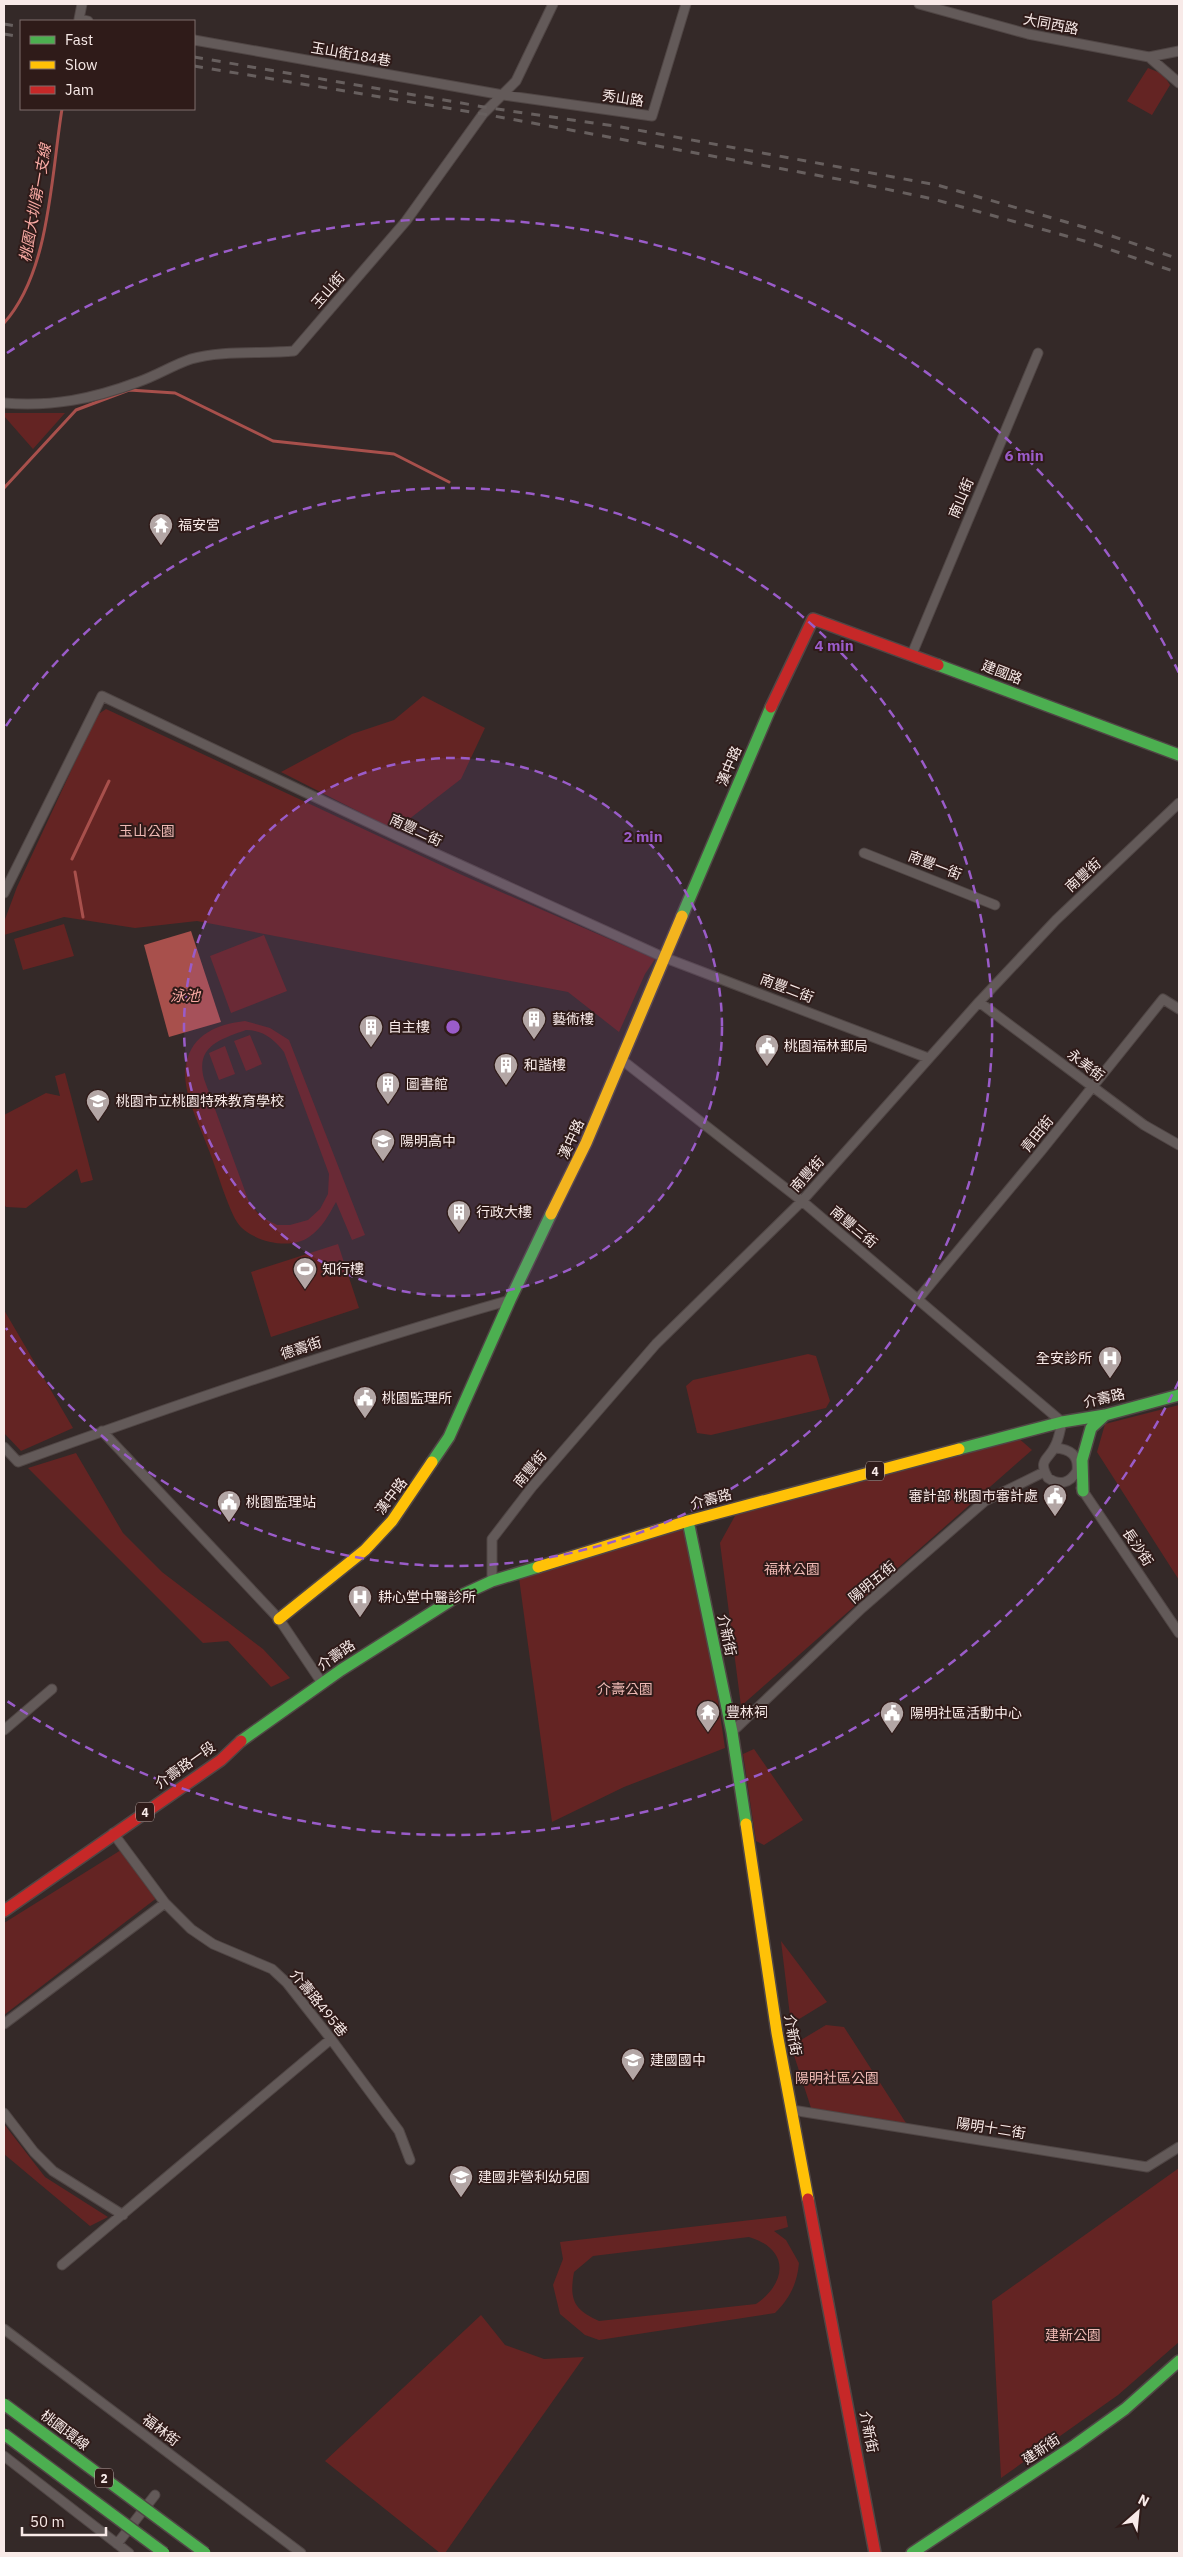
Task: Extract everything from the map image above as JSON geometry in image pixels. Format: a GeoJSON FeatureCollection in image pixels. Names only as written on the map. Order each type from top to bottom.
{"type":"FeatureCollection","features":[{"type":"Feature","properties":{"kind":"main road","name":"建國路"},"geometry":{"type":"LineString","coordinates":[[813,619],[912,654],[1179,755]]}},
{"type":"Feature","properties":{"kind":"main road","name":"漢中路"},"geometry":{"type":"LineString","coordinates":[[279,1619],[364,1550],[392,1522],[424,1478],[449,1437],[510,1300],[558,1202],[622,1060],[663,957],[784,677],[813,619]]}},
{"type":"Feature","properties":{"kind":"main road","name":"介壽路"},"geometry":{"type":"LineString","coordinates":[[284,1710],[322,1683],[453,1599],[492,1581],[688,1521],[1062,1422],[1105,1415],[1179,1395]]}},
{"type":"Feature","properties":{"kind":"main road"},"geometry":{"type":"LineString","coordinates":[[1082,1491],[1082,1460],[1091,1428],[1105,1415]]}},
{"type":"Feature","properties":{"kind":"main road","name":"介新街"},"geometry":{"type":"LineString","coordinates":[[688,1521],[732,1732],[751,1869],[792,2110],[875,2553]]}},
{"type":"Feature","properties":{"kind":"main road","name":"介壽路一段"},"geometry":{"type":"LineString","coordinates":[[4,1911],[113,1833],[221,1760],[244,1739],[284,1710]]}},
{"type":"Feature","properties":{"kind":"main road","name":"建新街"},"geometry":{"type":"LineString","coordinates":[[912,2553],[1082,2440],[1125,2409],[1179,2361]]}},
{"type":"Feature","properties":{"kind":"main road","name":"桃園環線"},"geometry":{"type":"LineString","coordinates":[[4,2404],[205,2553]]}},
{"type":"Feature","properties":{"kind":"main road","name":"2"},"geometry":{"type":"LineString","coordinates":[[4,2434],[164,2553]]}},
{"type":"Feature","properties":{"kind":"street"},"geometry":{"type":"LineString","coordinates":[[82,4],[84,20]]}},
{"type":"Feature","properties":{"kind":"street","name":"玉山街"},"geometry":{"type":"LineString","coordinates":[[4,403],[35,406],[80,400],[139,382],[192,359],[235,354],[294,352],[406,221],[483,114],[516,81],[553,4]]}},
{"type":"Feature","properties":{"kind":"street","name":"秀山路"},"geometry":{"type":"LineString","coordinates":[[503,95],[652,116],[686,4]]}},
{"type":"Feature","properties":{"kind":"street","name":"大同西路"},"geometry":{"type":"LineString","coordinates":[[919,4],[1028,34],[1149,57],[1179,51]]}},
{"type":"Feature","properties":{"kind":"street","name":"玉山街184巷"},"geometry":{"type":"LineString","coordinates":[[195,40],[503,95]]}},
{"type":"Feature","properties":{"kind":"street"},"geometry":{"type":"LineString","coordinates":[[1149,57],[1179,83]]}},
{"type":"Feature","properties":{"kind":"street","name":"南山街"},"geometry":{"type":"LineString","coordinates":[[912,654],[1038,353]]}},
{"type":"Feature","properties":{"kind":"street","name":"南豐二街"},"geometry":{"type":"LineString","coordinates":[[4,893],[102,696],[397,836],[663,957],[928,1058]]}},
{"type":"Feature","properties":{"kind":"street","name":"南豐街"},"geometry":{"type":"LineString","coordinates":[[492,1581],[492,1539],[532,1487],[656,1344],[802,1201],[928,1058],[1067,909],[1179,803]]}},
{"type":"Feature","properties":{"kind":"street","name":"南豐一街"},"geometry":{"type":"LineString","coordinates":[[864,853],[995,905]]}},
{"type":"Feature","properties":{"kind":"street","name":"青田街"},"geometry":{"type":"LineString","coordinates":[[918,1300],[1163,999],[1179,1009]]}},
{"type":"Feature","properties":{"kind":"street","name":"永美街"},"geometry":{"type":"LineString","coordinates":[[979,1002],[1144,1125],[1179,1145]]}},
{"type":"Feature","properties":{"kind":"street","name":"南豐三街"},"geometry":{"type":"LineString","coordinates":[[622,1060],[802,1201],[1062,1422]]}},
{"type":"Feature","properties":{"kind":"street","name":"德壽街"},"geometry":{"type":"LineString","coordinates":[[4,1447],[18,1462],[271,1372],[404,1330],[510,1300]]}},
{"type":"Feature","properties":{"kind":"street"},"geometry":{"type":"LineString","coordinates":[[1055,1448],[1070,1451],[1076,1456],[1078,1471],[1074,1478],[1068,1482],[1054,1482],[1044,1472],[1045,1458],[1055,1448],[1062,1422]]}},
{"type":"Feature","properties":{"kind":"street"},"geometry":{"type":"LineString","coordinates":[[102,1431],[279,1619],[322,1683]]}},
{"type":"Feature","properties":{"kind":"street","name":"陽明五街"},"geometry":{"type":"LineString","coordinates":[[732,1732],[862,1608],[985,1501],[1044,1472]]}},
{"type":"Feature","properties":{"kind":"street","name":"長沙街"},"geometry":{"type":"LineString","coordinates":[[1074,1478],[1179,1633]]}},
{"type":"Feature","properties":{"kind":"street"},"geometry":{"type":"LineString","coordinates":[[4,1730],[52,1689]]}},
{"type":"Feature","properties":{"kind":"street","name":"介壽路495巷"},"geometry":{"type":"LineString","coordinates":[[113,1833],[164,1903],[191,1929],[213,1944],[272,1969],[287,1983],[331,2039],[398,2132],[410,2160]]}},
{"type":"Feature","properties":{"kind":"street"},"geometry":{"type":"LineString","coordinates":[[4,2024],[164,1903]]}},
{"type":"Feature","properties":{"kind":"street"},"geometry":{"type":"LineString","coordinates":[[62,2265],[331,2039]]}},
{"type":"Feature","properties":{"kind":"street","name":"陽明十二街"},"geometry":{"type":"LineString","coordinates":[[792,2110],[1147,2167],[1179,2147]]}},
{"type":"Feature","properties":{"kind":"street"},"geometry":{"type":"LineString","coordinates":[[4,2113],[34,2152],[53,2171],[123,2215]]}},
{"type":"Feature","properties":{"kind":"street","name":"福林街"},"geometry":{"type":"LineString","coordinates":[[4,2329],[301,2553]]}},
{"type":"Feature","properties":{"kind":"street"},"geometry":{"type":"LineString","coordinates":[[4,2456],[129,2553]]}},
{"type":"Feature","properties":{"kind":"street"},"geometry":{"type":"LineString","coordinates":[[117,2544],[154,2495]]}},
{"type":"Feature","properties":{"kind":"green space"},"geometry":{"type":"Polygon","coordinates":[[[1148,68],[1163,74],[1170,85],[1152,115],[1127,101],[1148,68]]]}},
{"type":"Feature","properties":{"kind":"green space"},"geometry":{"type":"Polygon","coordinates":[[[4,413],[65,413],[33,449],[4,416],[4,413]]]}},
{"type":"Feature","properties":{"kind":"green space"},"geometry":{"type":"Polygon","coordinates":[[[423,696],[485,728],[461,779],[395,830],[281,772],[352,734],[394,720],[423,696]]]}},
{"type":"Feature","properties":{"kind":"green space","name":"玉山公園"},"geometry":{"type":"Polygon","coordinates":[[[106,709],[462,875],[655,959],[645,974],[619,1032],[568,992],[197,921],[135,928],[64,917],[4,935],[4,922],[17,887],[97,715],[106,709]]]}},
{"type":"Feature","properties":{"kind":"green space"},"geometry":{"type":"Polygon","coordinates":[[[64,924],[74,956],[23,970],[14,939],[64,924]]]}},
{"type":"Feature","properties":{"kind":"green space"},"geometry":{"type":"Polygon","coordinates":[[[264,935],[287,991],[231,1013],[210,956],[264,935]]]}},
{"type":"Feature","properties":{"kind":"green space"},"geometry":{"type":"Polygon","coordinates":[[[245,1021],[270,1028],[289,1040],[365,1235],[352,1240],[336,1202],[318,1229],[301,1241],[291,1243],[270,1242],[251,1234],[237,1222],[229,1206],[188,1096],[185,1074],[189,1054],[200,1038],[216,1028],[245,1021]],[[252,1030],[237,1033],[219,1041],[207,1051],[203,1059],[202,1068],[204,1079],[249,1202],[261,1217],[277,1225],[290,1225],[308,1220],[320,1209],[328,1194],[329,1174],[284,1052],[268,1036],[252,1030]]]}},
{"type":"Feature","properties":{"kind":"green space"},"geometry":{"type":"Polygon","coordinates":[[[250,1035],[262,1064],[246,1071],[234,1041],[250,1035]]]}},
{"type":"Feature","properties":{"kind":"green space"},"geometry":{"type":"Polygon","coordinates":[[[225,1046],[235,1074],[219,1080],[209,1053],[225,1046]]]}},
{"type":"Feature","properties":{"kind":"green space"},"geometry":{"type":"Polygon","coordinates":[[[65,1073],[93,1180],[81,1183],[77,1169],[26,1208],[6,1207],[4,1204],[4,1115],[46,1093],[60,1096],[55,1076],[65,1073]]]}},
{"type":"Feature","properties":{"kind":"green space","name":"知行樓"},"geometry":{"type":"Polygon","coordinates":[[[338,1244],[359,1308],[271,1337],[251,1272],[338,1244]]]}},
{"type":"Feature","properties":{"kind":"green space"},"geometry":{"type":"Polygon","coordinates":[[[4,1310],[73,1428],[21,1451],[4,1433],[4,1310]]]}},
{"type":"Feature","properties":{"kind":"green space"},"geometry":{"type":"Polygon","coordinates":[[[808,1354],[816,1356],[830,1401],[826,1408],[711,1435],[697,1433],[686,1386],[693,1380],[808,1354]]]}},
{"type":"Feature","properties":{"kind":"green space"},"geometry":{"type":"Polygon","coordinates":[[[1179,1405],[1179,1580],[1097,1452],[1105,1424],[1179,1405]]]}},
{"type":"Feature","properties":{"kind":"green space","name":"福林公園"},"geometry":{"type":"Polygon","coordinates":[[[1016,1436],[1032,1450],[741,1706],[720,1543],[736,1514],[1016,1436]]]}},
{"type":"Feature","properties":{"kind":"green space"},"geometry":{"type":"Polygon","coordinates":[[[76,1453],[123,1533],[162,1572],[263,1649],[290,1678],[271,1687],[228,1641],[203,1643],[28,1468],[76,1453]]]}},
{"type":"Feature","properties":{"kind":"green space","name":"介壽公園"},"geometry":{"type":"Polygon","coordinates":[[[692,1525],[725,1748],[624,1787],[552,1822],[519,1578],[692,1525]]]}},
{"type":"Feature","properties":{"kind":"green space"},"geometry":{"type":"Polygon","coordinates":[[[754,1749],[803,1820],[764,1845],[756,1841],[743,1754],[754,1749]]]}},
{"type":"Feature","properties":{"kind":"green space"},"geometry":{"type":"Polygon","coordinates":[[[121,1850],[158,1897],[4,2015],[4,1923],[121,1850]]]}},
{"type":"Feature","properties":{"kind":"green space"},"geometry":{"type":"Polygon","coordinates":[[[781,1941],[827,2002],[791,2024],[781,1941]]]}},
{"type":"Feature","properties":{"kind":"green space","name":"陽明社區公園"},"geometry":{"type":"Polygon","coordinates":[[[826,2025],[844,2027],[906,2123],[812,2111],[791,2046],[826,2025]]]}},
{"type":"Feature","properties":{"kind":"green space"},"geometry":{"type":"Polygon","coordinates":[[[4,2124],[45,2177],[108,2217],[90,2226],[4,2154],[4,2124]]]}},
{"type":"Feature","properties":{"kind":"green space","name":"建新公園"},"geometry":{"type":"Polygon","coordinates":[[[1179,2168],[1179,2342],[1118,2395],[1001,2478],[992,2301],[1179,2168]]]}},
{"type":"Feature","properties":{"kind":"green space"},"geometry":{"type":"Polygon","coordinates":[[[786,2216],[788,2227],[774,2231],[786,2240],[799,2263],[797,2278],[792,2290],[785,2302],[775,2313],[599,2340],[585,2335],[560,2314],[553,2285],[563,2259],[560,2242],[786,2216]],[[749,2237],[593,2256],[574,2272],[573,2297],[575,2303],[584,2313],[599,2321],[756,2304],[774,2286],[780,2267],[771,2249],[762,2242],[749,2237]]]}},
{"type":"Feature","properties":{"kind":"green space"},"geometry":{"type":"Polygon","coordinates":[[[481,2315],[505,2345],[544,2359],[584,2357],[445,2553],[440,2553],[325,2461],[481,2315]]]}},
{"type":"Feature","properties":{"kind":"water","name":"泳池"},"geometry":{"type":"Polygon","coordinates":[[[191,931],[221,1022],[169,1037],[144,945],[191,931]]]}},
{"type":"Feature","properties":{"kind":"waterway","name":"桃園大圳第一支線"},"geometry":{"type":"LineString","coordinates":[[4,323],[19,302],[31,277],[40,251],[51,193],[62,110]]}},
{"type":"Feature","properties":{"kind":"waterway"},"geometry":{"type":"LineString","coordinates":[[4,488],[76,410],[129,390],[175,393],[273,441],[394,454],[449,482]]}},
{"type":"Feature","properties":{"kind":"waterway"},"geometry":{"type":"LineString","coordinates":[[72,859],[109,781]]}},
{"type":"Feature","properties":{"kind":"waterway"},"geometry":{"type":"LineString","coordinates":[[75,872],[83,917]]}},
{"type":"Feature","properties":{"kind":"railway"},"geometry":{"type":"LineString","coordinates":[[4,24],[20,27]]}},
{"type":"Feature","properties":{"kind":"railway"},"geometry":{"type":"LineString","coordinates":[[4,34],[20,37]]}},
{"type":"Feature","properties":{"kind":"railway"},"geometry":{"type":"LineString","coordinates":[[195,57],[490,108],[621,127],[937,185],[1094,230],[1179,259]]}},
{"type":"Feature","properties":{"kind":"railway"},"geometry":{"type":"LineString","coordinates":[[195,66],[483,114],[843,180],[933,199],[1088,242],[1179,273]]}},
{"type":"Feature","properties":{"kind":"traffic: fast"},"geometry":{"type":"LineString","coordinates":[[938,665],[1179,755]]}},
{"type":"Feature","properties":{"kind":"traffic: fast"},"geometry":{"type":"LineString","coordinates":[[682,916],[771,707]]}},
{"type":"Feature","properties":{"kind":"traffic: fast"},"geometry":{"type":"LineString","coordinates":[[432,1462],[449,1437],[510,1300],[551,1214]]}},
{"type":"Feature","properties":{"kind":"traffic: fast"},"geometry":{"type":"LineString","coordinates":[[959,1449],[1062,1422],[1105,1415],[1179,1395]]}},
{"type":"Feature","properties":{"kind":"traffic: fast"},"geometry":{"type":"LineString","coordinates":[[1083,1491],[1082,1460],[1091,1428],[1105,1415]]}},
{"type":"Feature","properties":{"kind":"traffic: fast"},"geometry":{"type":"LineString","coordinates":[[688,1521],[732,1732],[746,1824]]}},
{"type":"Feature","properties":{"kind":"traffic: fast"},"geometry":{"type":"LineString","coordinates":[[241,1741],[341,1670],[453,1599],[492,1581],[538,1567]]}},
{"type":"Feature","properties":{"kind":"traffic: fast"},"geometry":{"type":"LineString","coordinates":[[912,2553],[1075,2445],[1125,2409],[1179,2361]]}},
{"type":"Feature","properties":{"kind":"traffic: fast"},"geometry":{"type":"LineString","coordinates":[[4,2404],[205,2553]]}},
{"type":"Feature","properties":{"kind":"traffic: fast"},"geometry":{"type":"LineString","coordinates":[[4,2434],[164,2553]]}},
{"type":"Feature","properties":{"kind":"traffic: slow"},"geometry":{"type":"LineString","coordinates":[[551,1214],[586,1143],[682,916]]}},
{"type":"Feature","properties":{"kind":"traffic: slow"},"geometry":{"type":"LineString","coordinates":[[538,1567],[688,1521],[959,1449]]}},
{"type":"Feature","properties":{"kind":"traffic: slow"},"geometry":{"type":"LineString","coordinates":[[279,1619],[365,1550],[392,1521],[432,1462]]}},
{"type":"Feature","properties":{"kind":"traffic: slow"},"geometry":{"type":"LineString","coordinates":[[746,1824],[777,2033],[808,2199]]}},
{"type":"Feature","properties":{"kind":"traffic: jam"},"geometry":{"type":"LineString","coordinates":[[771,707],[813,619],[938,665]]}},
{"type":"Feature","properties":{"kind":"traffic: jam"},"geometry":{"type":"LineString","coordinates":[[4,1911],[221,1760],[241,1741]]}},
{"type":"Feature","properties":{"kind":"traffic: jam"},"geometry":{"type":"LineString","coordinates":[[808,2199],[875,2553]]}},
{"type":"Feature","properties":{"kind":"place","name":"福安宮"},"geometry":{"type":"Point","coordinates":[161,546]}},
{"type":"Feature","properties":{"kind":"place","name":"藝術樓"},"geometry":{"type":"Point","coordinates":[534,1040]}},
{"type":"Feature","properties":{"kind":"place","name":"自主樓"},"geometry":{"type":"Point","coordinates":[371,1048]}},
{"type":"Feature","properties":{"kind":"place","name":"桃園福林郵局"},"geometry":{"type":"Point","coordinates":[767,1067]}},
{"type":"Feature","properties":{"kind":"place","name":"和諧樓"},"geometry":{"type":"Point","coordinates":[506,1086]}},
{"type":"Feature","properties":{"kind":"place","name":"圖書館"},"geometry":{"type":"Point","coordinates":[388,1105]}},
{"type":"Feature","properties":{"kind":"place","name":"桃園市立桃園特殊教育學校"},"geometry":{"type":"Point","coordinates":[98,1122]}},
{"type":"Feature","properties":{"kind":"place","name":"陽明高中"},"geometry":{"type":"Point","coordinates":[383,1162]}},
{"type":"Feature","properties":{"kind":"place","name":"行政大樓"},"geometry":{"type":"Point","coordinates":[459,1233]}},
{"type":"Feature","properties":{"kind":"place","name":"知行樓"},"geometry":{"type":"Point","coordinates":[305,1290]}},
{"type":"Feature","properties":{"kind":"place","name":"全安診所"},"geometry":{"type":"Point","coordinates":[1110,1379]}},
{"type":"Feature","properties":{"kind":"place","name":"桃園監理所"},"geometry":{"type":"Point","coordinates":[365,1419]}},
{"type":"Feature","properties":{"kind":"place","name":"審計部 桃園市審計處"},"geometry":{"type":"Point","coordinates":[1055,1517]}},
{"type":"Feature","properties":{"kind":"place","name":"桃園監理站"},"geometry":{"type":"Point","coordinates":[229,1523]}},
{"type":"Feature","properties":{"kind":"place","name":"耕心堂中醫診所"},"geometry":{"type":"Point","coordinates":[360,1618]}},
{"type":"Feature","properties":{"kind":"place","name":"豐林祠"},"geometry":{"type":"Point","coordinates":[708,1733]}},
{"type":"Feature","properties":{"kind":"place","name":"陽明社區活動中心"},"geometry":{"type":"Point","coordinates":[892,1734]}},
{"type":"Feature","properties":{"kind":"place","name":"建國國中"},"geometry":{"type":"Point","coordinates":[633,2081]}},
{"type":"Feature","properties":{"kind":"place","name":"建國非營利幼兒園"},"geometry":{"type":"Point","coordinates":[461,2198]}}]}
